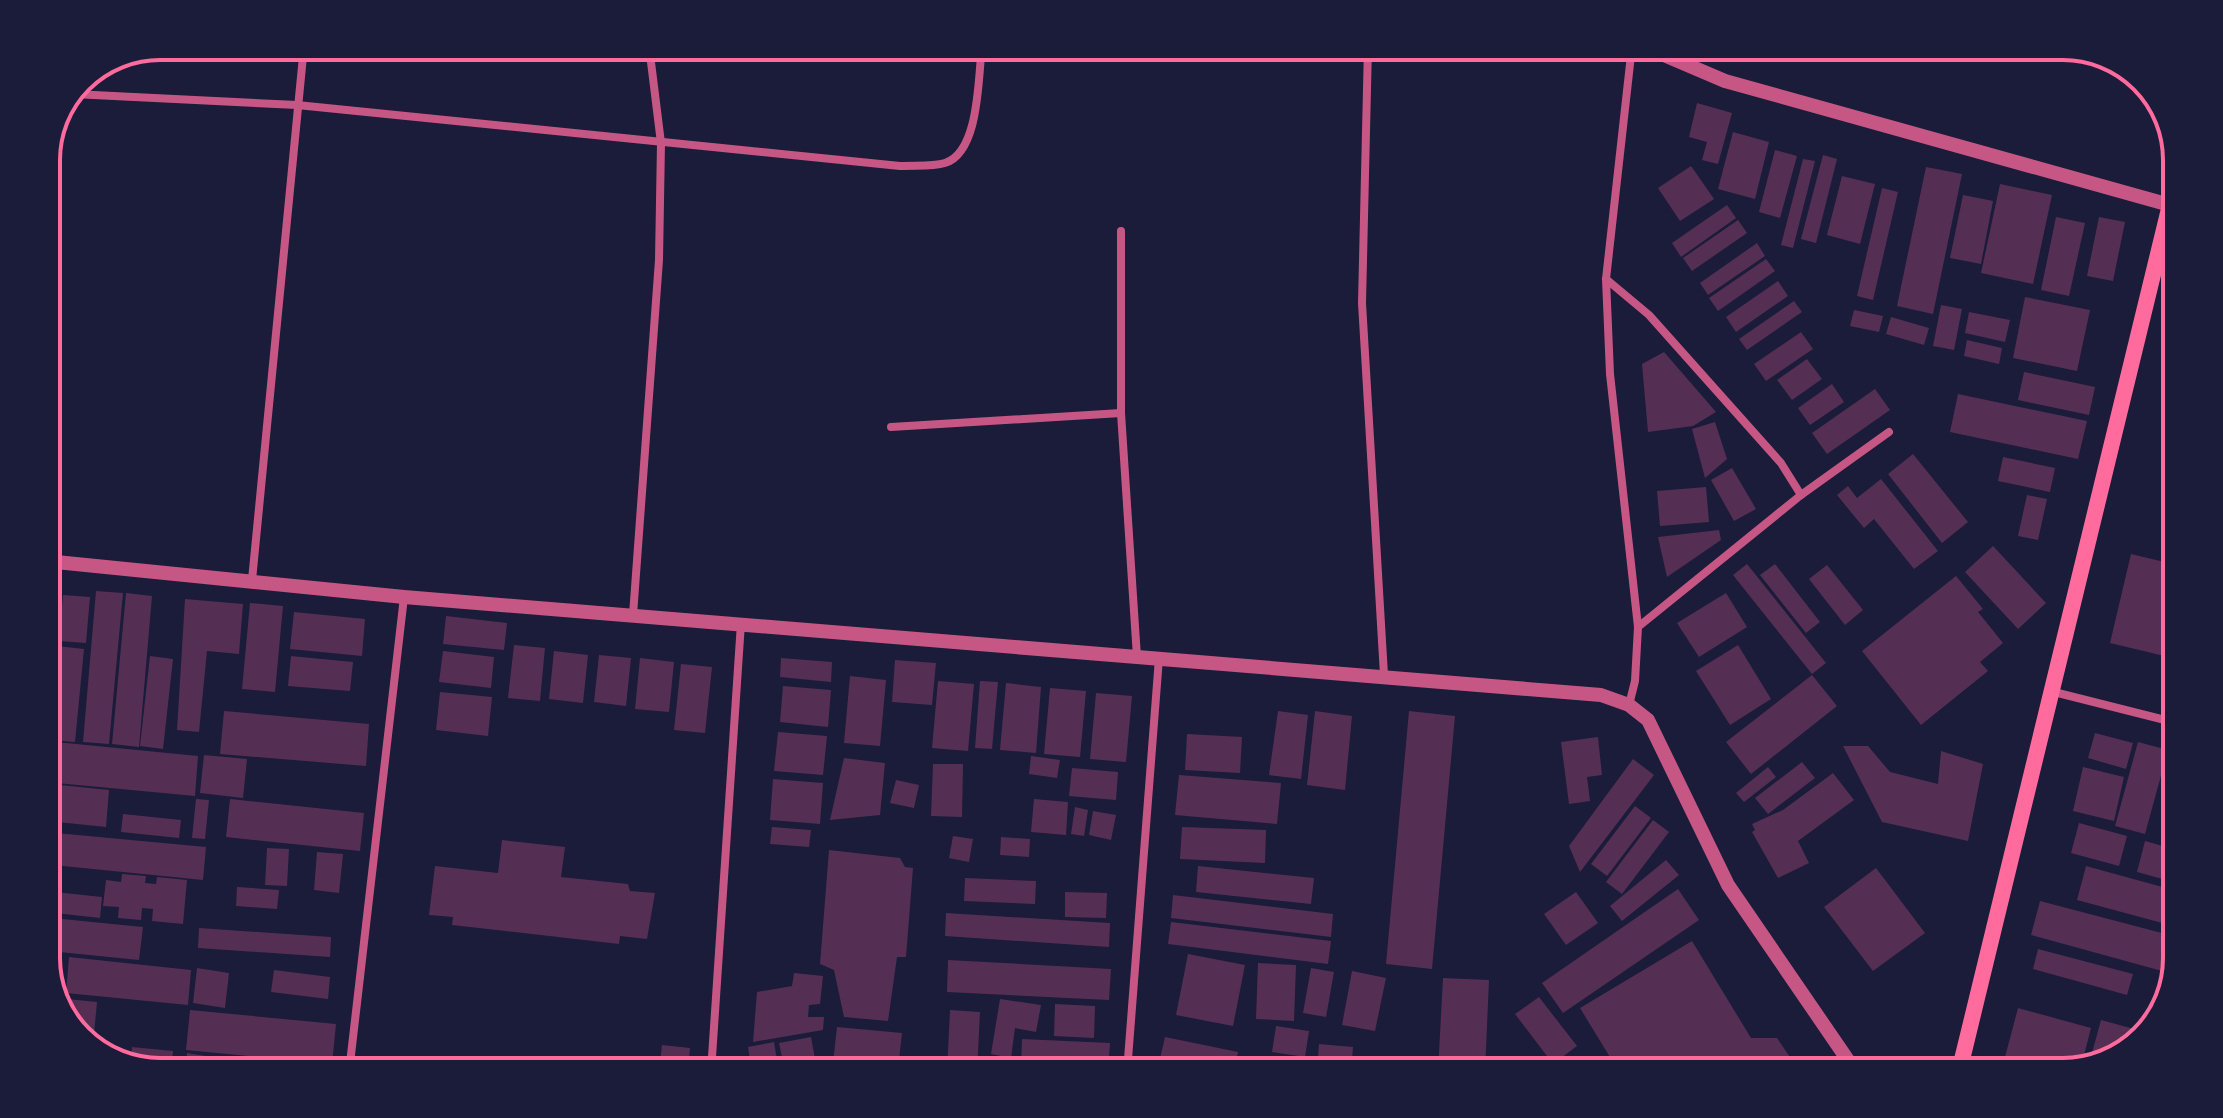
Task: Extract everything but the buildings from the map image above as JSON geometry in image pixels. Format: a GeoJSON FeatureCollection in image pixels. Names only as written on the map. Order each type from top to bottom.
{"type":"FeatureCollection","features":[{"type":"Feature","properties":{"kind":"main road"},"geometry":{"type":"LineString","coordinates":[[1962,1058],[2163,251]]}},
{"type":"Feature","properties":{"kind":"street"},"geometry":{"type":"LineString","coordinates":[[252,580],[302,60]]}},
{"type":"Feature","properties":{"kind":"street"},"geometry":{"type":"LineString","coordinates":[[633,615],[659,260],[661,143],[651,60]]}},
{"type":"Feature","properties":{"kind":"street"},"geometry":{"type":"LineString","coordinates":[[85,95],[297,105],[900,166],[944,163],[961,151],[972,132],[980,60]]}},
{"type":"Feature","properties":{"kind":"street"},"geometry":{"type":"LineString","coordinates":[[1368,60],[1362,303],[1384,675]]}},
{"type":"Feature","properties":{"kind":"street"},"geometry":{"type":"LineString","coordinates":[[1629,705],[1635,681],[1638,627],[1610,374],[1606,279],[1630,60]]}},
{"type":"Feature","properties":{"kind":"street"},"geometry":{"type":"LineString","coordinates":[[1676,60],[1725,81],[2163,203]]}},
{"type":"Feature","properties":{"kind":"street"},"geometry":{"type":"LineString","coordinates":[[1121,231],[1121,413],[1137,657]]}},
{"type":"Feature","properties":{"kind":"street"},"geometry":{"type":"LineString","coordinates":[[1606,279],[1669,338],[1781,463],[1801,495]]}},
{"type":"Feature","properties":{"kind":"street"},"geometry":{"type":"LineString","coordinates":[[891,427],[1121,413]]}},
{"type":"Feature","properties":{"kind":"street"},"geometry":{"type":"LineString","coordinates":[[1638,627],[1801,495],[1889,432]]}},
{"type":"Feature","properties":{"kind":"street"},"geometry":{"type":"LineString","coordinates":[[60,562],[404,597],[741,622],[1601,695],[1629,705],[1648,720],[1664,747],[1728,885],[1846,1058]]}},
{"type":"Feature","properties":{"kind":"street"},"geometry":{"type":"LineString","coordinates":[[351,1058],[404,597]]}},
{"type":"Feature","properties":{"kind":"street"},"geometry":{"type":"LineString","coordinates":[[712,1058],[741,622]]}},
{"type":"Feature","properties":{"kind":"street"},"geometry":{"type":"LineString","coordinates":[[1128,1058],[1159,658]]}},
{"type":"Feature","properties":{"kind":"street"},"geometry":{"type":"LineString","coordinates":[[2054,692],[2163,719]]}}]}
